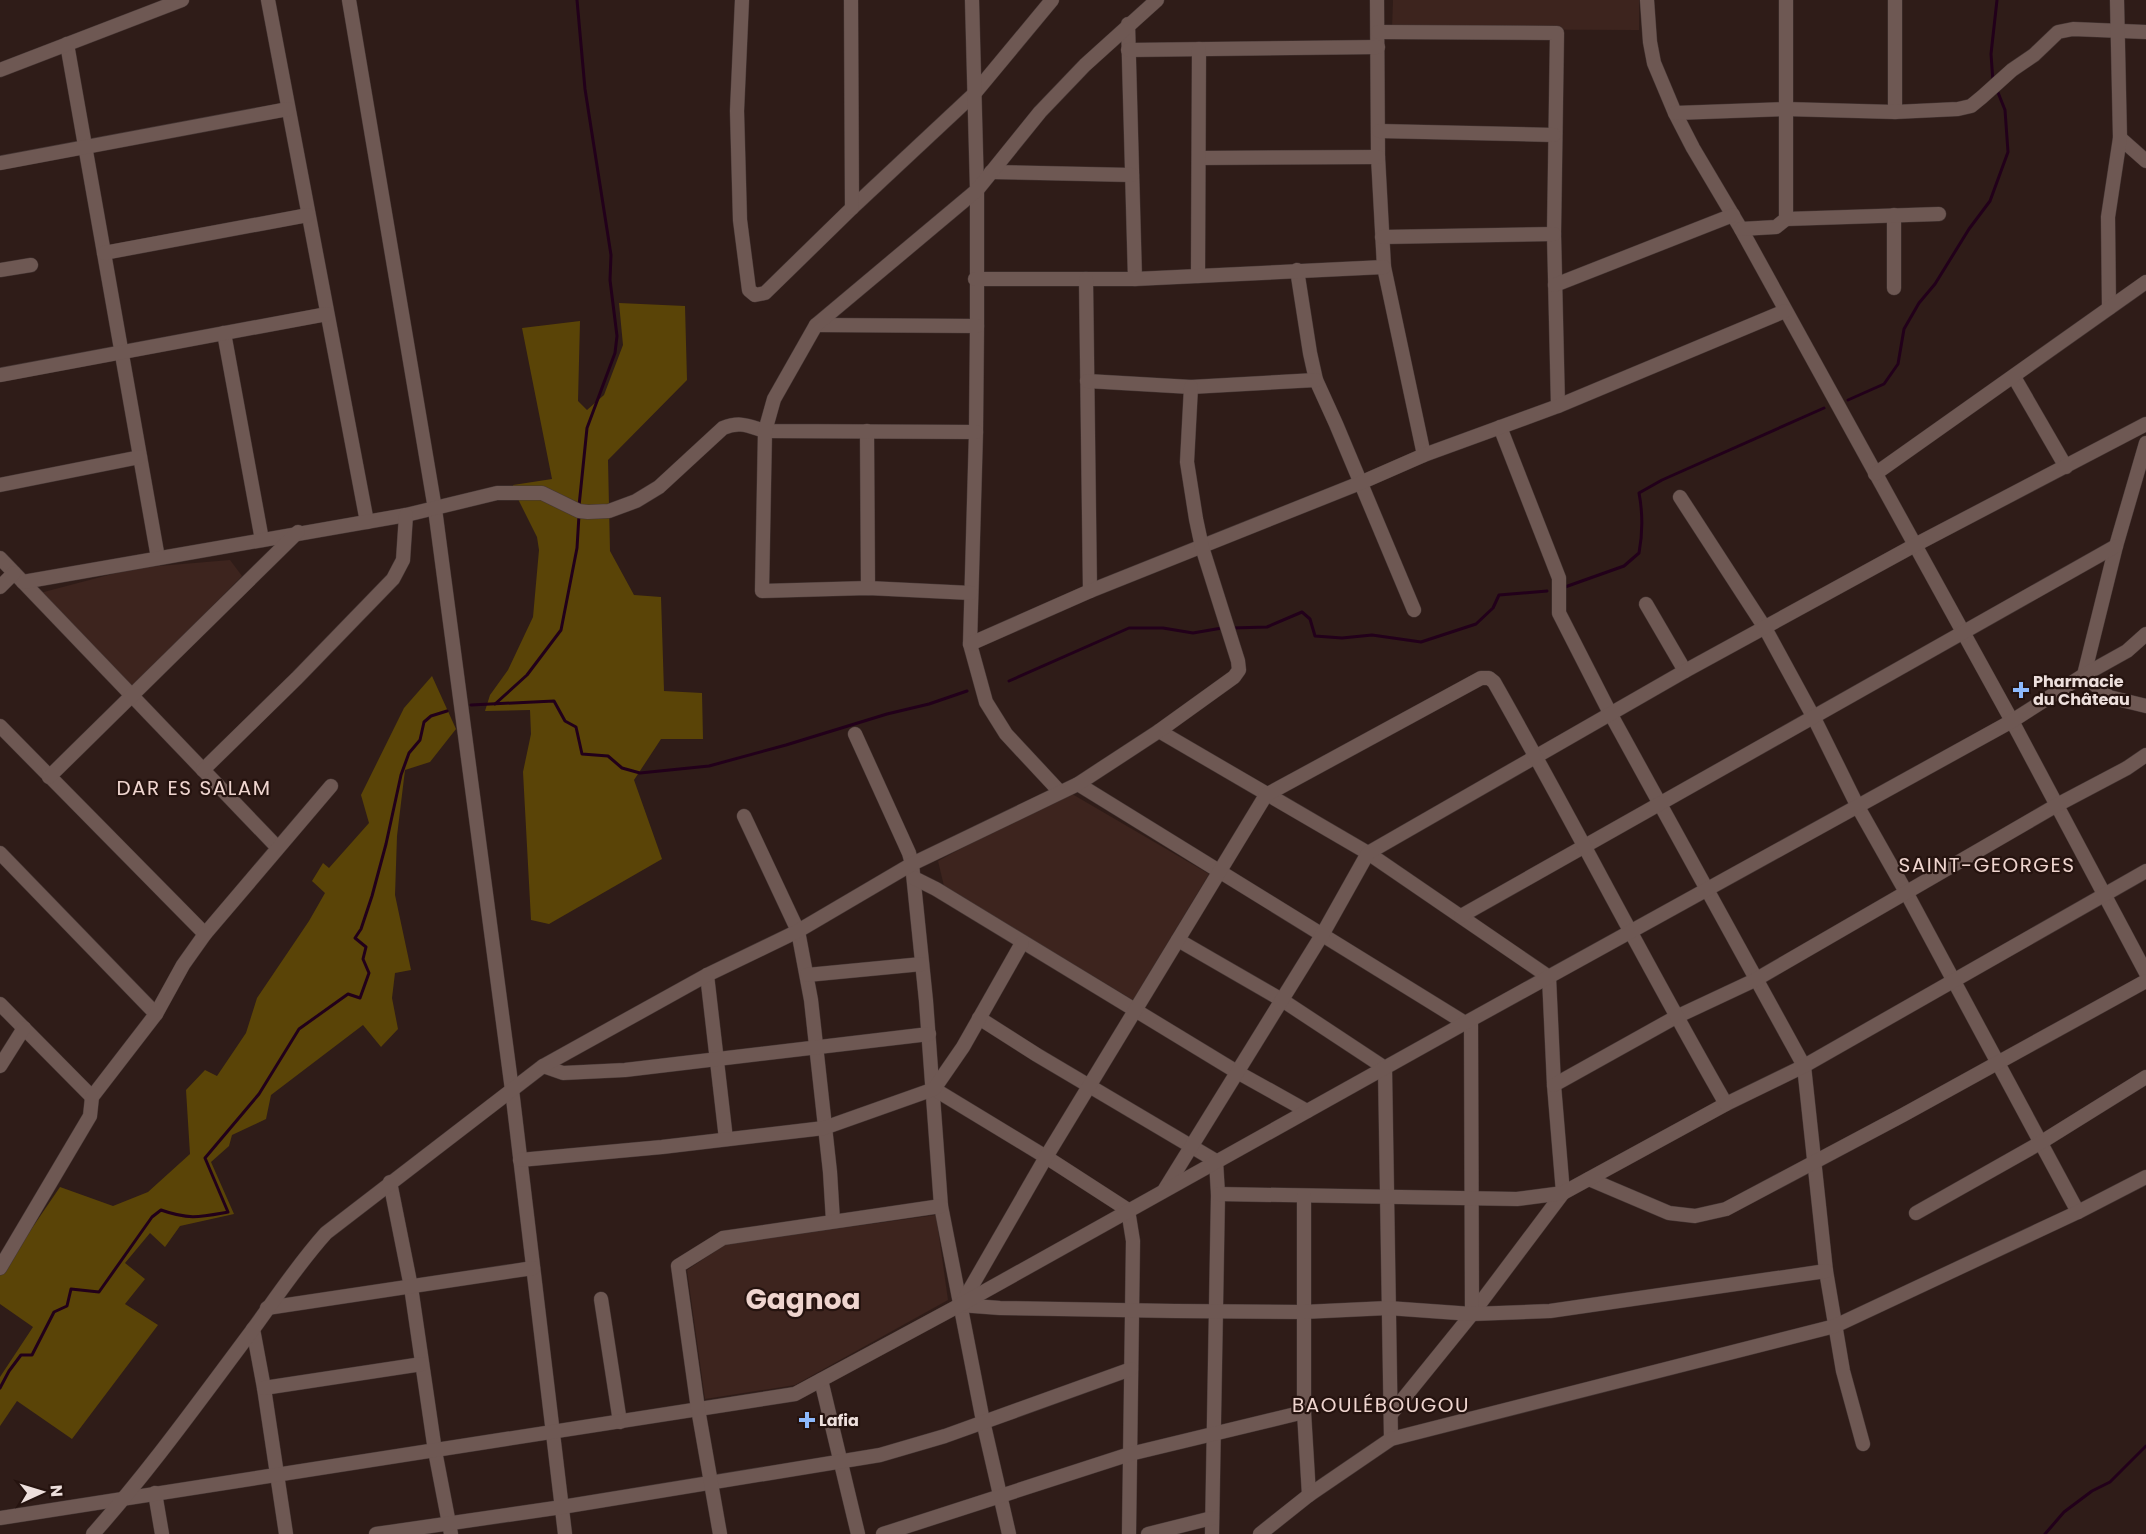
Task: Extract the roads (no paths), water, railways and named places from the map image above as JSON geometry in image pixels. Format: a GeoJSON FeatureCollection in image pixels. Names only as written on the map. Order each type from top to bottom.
{"type":"FeatureCollection","features":[{"type":"Feature","properties":{"kind":"street"},"geometry":{"type":"LineString","coordinates":[[268,0],[367,522]]}},
{"type":"Feature","properties":{"kind":"street"},"geometry":{"type":"LineString","coordinates":[[349,0],[435,508],[512,1090],[565,1534]]}},
{"type":"Feature","properties":{"kind":"street"},"geometry":{"type":"LineString","coordinates":[[742,0],[738,111],[740,220],[749,290],[755,295],[765,293],[974,94],[1052,0]]}},
{"type":"Feature","properties":{"kind":"street"},"geometry":{"type":"LineString","coordinates":[[851,0],[852,208]]}},
{"type":"Feature","properties":{"kind":"street"},"geometry":{"type":"LineString","coordinates":[[972,0],[976,190],[976,432],[970,644],[981,689],[991,710],[1006,734],[1060,792]]}},
{"type":"Feature","properties":{"kind":"street"},"geometry":{"type":"LineString","coordinates":[[971,593],[868,588],[762,591],[765,431],[774,399],[816,325],[976,190],[1040,112],[1085,65],[1157,0]]}},
{"type":"Feature","properties":{"kind":"street"},"geometry":{"type":"LineString","coordinates":[[1377,0],[1378,157],[1384,267],[1424,455]]}},
{"type":"Feature","properties":{"kind":"street"},"geometry":{"type":"LineString","coordinates":[[1647,0],[1651,52],[1675,113],[2012,721],[2146,973]]}},
{"type":"Feature","properties":{"kind":"street"},"geometry":{"type":"LineString","coordinates":[[1786,0],[1786,219]]}},
{"type":"Feature","properties":{"kind":"street"},"geometry":{"type":"LineString","coordinates":[[1895,0],[1895,112]]}},
{"type":"Feature","properties":{"kind":"street"},"geometry":{"type":"LineString","coordinates":[[2109,308],[2108,217],[2120,138],[2117,0]]}},
{"type":"Feature","properties":{"kind":"street"},"geometry":{"type":"LineString","coordinates":[[0,70],[177,1]]}},
{"type":"Feature","properties":{"kind":"street"},"geometry":{"type":"LineString","coordinates":[[1128,24],[1135,279]]}},
{"type":"Feature","properties":{"kind":"street"},"geometry":{"type":"LineString","coordinates":[[1675,113],[1785,109],[1944,111],[1971,106],[2012,70],[2034,55],[2058,32],[2073,29],[2146,33]]}},
{"type":"Feature","properties":{"kind":"street"},"geometry":{"type":"LineString","coordinates":[[1378,32],[1557,33],[1554,234],[1558,406]]}},
{"type":"Feature","properties":{"kind":"street"},"geometry":{"type":"LineString","coordinates":[[67,44],[158,558]]}},
{"type":"Feature","properties":{"kind":"street"},"geometry":{"type":"LineString","coordinates":[[1128,50],[1378,47]]}},
{"type":"Feature","properties":{"kind":"street"},"geometry":{"type":"LineString","coordinates":[[1198,276],[1199,49]]}},
{"type":"Feature","properties":{"kind":"street"},"geometry":{"type":"LineString","coordinates":[[0,163],[288,109]]}},
{"type":"Feature","properties":{"kind":"street"},"geometry":{"type":"LineString","coordinates":[[1379,131],[1554,135]]}},
{"type":"Feature","properties":{"kind":"street"},"geometry":{"type":"LineString","coordinates":[[2120,138],[2146,161]]}},
{"type":"Feature","properties":{"kind":"street"},"geometry":{"type":"LineString","coordinates":[[1199,158],[1378,157]]}},
{"type":"Feature","properties":{"kind":"street"},"geometry":{"type":"LineString","coordinates":[[991,172],[1132,175]]}},
{"type":"Feature","properties":{"kind":"street"},"geometry":{"type":"LineString","coordinates":[[104,253],[308,214]]}},
{"type":"Feature","properties":{"kind":"street"},"geometry":{"type":"LineString","coordinates":[[1894,214],[1894,288]]}},
{"type":"Feature","properties":{"kind":"street"},"geometry":{"type":"LineString","coordinates":[[1741,230],[1776,227],[1786,219],[1939,214]]}},
{"type":"Feature","properties":{"kind":"street"},"geometry":{"type":"LineString","coordinates":[[1555,285],[1733,215]]}},
{"type":"Feature","properties":{"kind":"street"},"geometry":{"type":"LineString","coordinates":[[1382,237],[1554,234]]}},
{"type":"Feature","properties":{"kind":"street"},"geometry":{"type":"LineString","coordinates":[[0,270],[31,265]]}},
{"type":"Feature","properties":{"kind":"street"},"geometry":{"type":"LineString","coordinates":[[975,279],[1135,279],[1384,267]]}},
{"type":"Feature","properties":{"kind":"street"},"geometry":{"type":"LineString","coordinates":[[1297,270],[1316,380],[1414,610]]}},
{"type":"Feature","properties":{"kind":"street"},"geometry":{"type":"LineString","coordinates":[[1086,279],[1090,591]]}},
{"type":"Feature","properties":{"kind":"street"},"geometry":{"type":"LineString","coordinates":[[1875,474],[2146,282]]}},
{"type":"Feature","properties":{"kind":"street"},"geometry":{"type":"LineString","coordinates":[[970,644],[1090,591],[1424,455],[1558,406],[1785,311]]}},
{"type":"Feature","properties":{"kind":"street"},"geometry":{"type":"LineString","coordinates":[[0,375],[327,314]]}},
{"type":"Feature","properties":{"kind":"street"},"geometry":{"type":"LineString","coordinates":[[816,325],[976,326]]}},
{"type":"Feature","properties":{"kind":"street"},"geometry":{"type":"LineString","coordinates":[[224,333],[262,540]]}},
{"type":"Feature","properties":{"kind":"street"},"geometry":{"type":"LineString","coordinates":[[2014,377],[2066,467]]}},
{"type":"Feature","properties":{"kind":"street"},"geometry":{"type":"LineString","coordinates":[[1087,381],[1191,387],[1316,380]]}},
{"type":"Feature","properties":{"kind":"street"},"geometry":{"type":"LineString","coordinates":[[93,1534],[124,1499],[307,1254],[326,1233],[543,1066],[707,975],[798,931],[1078,784],[1234,678],[1239,670],[1238,661],[1202,547],[1187,462],[1191,387]]}},
{"type":"Feature","properties":{"kind":"street"},"geometry":{"type":"LineString","coordinates":[[0,587],[19,578],[158,558],[298,532],[367,522],[480,496],[512,492],[542,493],[579,511],[609,512],[636,501],[658,487],[723,428],[733,424],[745,424],[765,431],[976,432]]}},
{"type":"Feature","properties":{"kind":"street"},"geometry":{"type":"LineString","coordinates":[[1164,1190],[1322,935],[1368,853],[1535,755],[1685,671],[1915,545],[2146,424]]}},
{"type":"Feature","properties":{"kind":"street"},"geometry":{"type":"LineString","coordinates":[[1500,427],[1559,578],[1559,613],[1610,713],[1804,1066],[1826,1271],[1843,1371],[1863,1444]]}},
{"type":"Feature","properties":{"kind":"street"},"geometry":{"type":"LineString","coordinates":[[867,431],[868,588]]}},
{"type":"Feature","properties":{"kind":"street"},"geometry":{"type":"LineString","coordinates":[[2084,675],[2116,546],[2146,442]]}},
{"type":"Feature","properties":{"kind":"street"},"geometry":{"type":"LineString","coordinates":[[0,485],[140,457]]}},
{"type":"Feature","properties":{"kind":"street"},"geometry":{"type":"LineString","coordinates":[[1680,497],[1766,628],[1858,807],[2078,1212]]}},
{"type":"Feature","properties":{"kind":"street"},"geometry":{"type":"LineString","coordinates":[[203,770],[393,579],[403,560],[405,515]]}},
{"type":"Feature","properties":{"kind":"street"},"geometry":{"type":"LineString","coordinates":[[49,777],[298,532]]}},
{"type":"Feature","properties":{"kind":"street"},"geometry":{"type":"LineString","coordinates":[[1461,916],[2116,546]]}},
{"type":"Feature","properties":{"kind":"street"},"geometry":{"type":"LineString","coordinates":[[0,558],[277,847]]}},
{"type":"Feature","properties":{"kind":"street"},"geometry":{"type":"LineString","coordinates":[[1646,604],[1685,671]]}},
{"type":"Feature","properties":{"kind":"street"},"geometry":{"type":"LineString","coordinates":[[0,1518],[795,1394],[960,1305],[2012,721],[2084,675],[2127,651],[2146,634]]}},
{"type":"Feature","properties":{"kind":"street"},"geometry":{"type":"LineString","coordinates":[[2084,675],[2109,697],[2146,706]]}},
{"type":"Feature","properties":{"kind":"street"},"geometry":{"type":"LineString","coordinates":[[960,1305],[1046,1157],[1266,795],[1481,678],[1489,678],[1494,682],[1632,932],[1676,1017],[1726,1104]]}},
{"type":"Feature","properties":{"kind":"street"},"geometry":{"type":"LineString","coordinates":[[0,726],[205,934]]}},
{"type":"Feature","properties":{"kind":"street"},"geometry":{"type":"LineString","coordinates":[[1159,731],[1368,853],[1550,977]]}},
{"type":"Feature","properties":{"kind":"street"},"geometry":{"type":"LineString","coordinates":[[855,734],[909,853],[913,871],[934,1089],[941,1206],[983,1422],[1009,1534]]}},
{"type":"Feature","properties":{"kind":"street"},"geometry":{"type":"LineString","coordinates":[[1554,1085],[1676,1017],[1755,980],[2146,755]]}},
{"type":"Feature","properties":{"kind":"street"},"geometry":{"type":"LineString","coordinates":[[1078,784],[1468,1022]]}},
{"type":"Feature","properties":{"kind":"street"},"geometry":{"type":"LineString","coordinates":[[0,1268],[90,1116],[92,1096],[156,1014],[183,965],[205,934],[331,786]]}},
{"type":"Feature","properties":{"kind":"street"},"geometry":{"type":"LineString","coordinates":[[744,816],[798,931],[807,975],[816,1048],[830,1172],[832,1221]]}},
{"type":"Feature","properties":{"kind":"street"},"geometry":{"type":"LineString","coordinates":[[0,853],[156,1014]]}},
{"type":"Feature","properties":{"kind":"street"},"geometry":{"type":"LineString","coordinates":[[913,871],[936,889],[1022,943],[1307,1111]]}},
{"type":"Feature","properties":{"kind":"street"},"geometry":{"type":"LineString","coordinates":[[1218,1194],[1517,1199],[1563,1193],[1726,1104],[1804,1066],[2146,871]]}},
{"type":"Feature","properties":{"kind":"street"},"geometry":{"type":"LineString","coordinates":[[1178,940],[1282,1000],[1385,1068]]}},
{"type":"Feature","properties":{"kind":"street"},"geometry":{"type":"LineString","coordinates":[[520,1160],[824,1128],[934,1089],[963,1047],[1022,943]]}},
{"type":"Feature","properties":{"kind":"street"},"geometry":{"type":"LineString","coordinates":[[807,975],[922,964]]}},
{"type":"Feature","properties":{"kind":"street"},"geometry":{"type":"LineString","coordinates":[[707,975],[726,1139]]}},
{"type":"Feature","properties":{"kind":"street"},"geometry":{"type":"LineString","coordinates":[[1391,1414],[1472,1314],[1563,1193],[1554,1085],[1550,977]]}},
{"type":"Feature","properties":{"kind":"street"},"geometry":{"type":"LineString","coordinates":[[1589,1179],[1669,1213],[1695,1216],[1726,1209],[2146,981]]}},
{"type":"Feature","properties":{"kind":"street"},"geometry":{"type":"LineString","coordinates":[[0,1004],[92,1096]]}},
{"type":"Feature","properties":{"kind":"street"},"geometry":{"type":"LineString","coordinates":[[979,1018],[1216,1161]]}},
{"type":"Feature","properties":{"kind":"street"},"geometry":{"type":"LineString","coordinates":[[1468,1022],[1472,1314]]}},
{"type":"Feature","properties":{"kind":"street"},"geometry":{"type":"LineString","coordinates":[[0,1066],[24,1028]]}},
{"type":"Feature","properties":{"kind":"street"},"geometry":{"type":"LineString","coordinates":[[543,1066],[563,1074],[625,1070],[929,1034]]}},
{"type":"Feature","properties":{"kind":"street"},"geometry":{"type":"LineString","coordinates":[[1385,1068],[1391,1439]]}},
{"type":"Feature","properties":{"kind":"street"},"geometry":{"type":"LineString","coordinates":[[1916,1213],[2040,1143],[2146,1077]]}},
{"type":"Feature","properties":{"kind":"street"},"geometry":{"type":"LineString","coordinates":[[934,1089],[1128,1210],[1133,1240],[1129,1534]]}},
{"type":"Feature","properties":{"kind":"street"},"geometry":{"type":"LineString","coordinates":[[1212,1534],[1218,1194],[1216,1161]]}},
{"type":"Feature","properties":{"kind":"street"},"geometry":{"type":"LineString","coordinates":[[1260,1534],[1309,1495],[1391,1439],[1835,1326],[2078,1212],[2146,1177]]}},
{"type":"Feature","properties":{"kind":"street"},"geometry":{"type":"LineString","coordinates":[[390,1182],[411,1287],[435,1451],[450,1529]]}},
{"type":"Feature","properties":{"kind":"street"},"geometry":{"type":"LineString","coordinates":[[1304,1196],[1304,1412],[1309,1495]]}},
{"type":"Feature","properties":{"kind":"street"},"geometry":{"type":"LineString","coordinates":[[720,1534],[698,1409],[678,1266],[723,1238],[941,1206]]}},
{"type":"Feature","properties":{"kind":"street"},"geometry":{"type":"LineString","coordinates":[[267,1308],[533,1268]]}},
{"type":"Feature","properties":{"kind":"street"},"geometry":{"type":"LineString","coordinates":[[960,1305],[1000,1308],[1303,1312],[1388,1308],[1472,1314],[1550,1311],[1826,1271]]}},
{"type":"Feature","properties":{"kind":"street"},"geometry":{"type":"LineString","coordinates":[[602,1299],[620,1422]]}},
{"type":"Feature","properties":{"kind":"street"},"geometry":{"type":"LineString","coordinates":[[253,1329],[286,1534]]}},
{"type":"Feature","properties":{"kind":"street"},"geometry":{"type":"LineString","coordinates":[[264,1388],[422,1364]]}},
{"type":"Feature","properties":{"kind":"street"},"geometry":{"type":"LineString","coordinates":[[376,1534],[450,1529],[562,1507],[842,1463],[903,1450],[1131,1369]]}},
{"type":"Feature","properties":{"kind":"street"},"geometry":{"type":"LineString","coordinates":[[821,1380],[858,1534]]}},
{"type":"Feature","properties":{"kind":"street"},"geometry":{"type":"LineString","coordinates":[[884,1534],[1130,1454],[1213,1436],[1304,1412]]}},
{"type":"Feature","properties":{"kind":"street"},"geometry":{"type":"LineString","coordinates":[[155,1493],[162,1534]]}},
{"type":"Feature","properties":{"kind":"street"},"geometry":{"type":"LineString","coordinates":[[1148,1534],[1212,1518]]}},
{"type":"Feature","properties":{"kind":"waterway"},"geometry":{"type":"LineString","coordinates":[[577,0],[585,89],[611,255],[610,280],[617,336],[615,353],[587,428],[579,506]]}},
{"type":"Feature","properties":{"kind":"waterway"},"geometry":{"type":"LineString","coordinates":[[1993,82],[1991,54],[1997,0]]}},
{"type":"Feature","properties":{"kind":"waterway"},"geometry":{"type":"LineString","coordinates":[[1848,400],[1884,384],[1898,364],[1904,329],[1919,303],[1935,284],[1969,229],[1990,201],[2008,152],[2005,110],[1997,90]]}},
{"type":"Feature","properties":{"kind":"waterway"},"geometry":{"type":"LineString","coordinates":[[1565,587],[1624,566],[1639,553],[1642,523],[1639,493],[1662,480],[1824,408]]}},
{"type":"Feature","properties":{"kind":"waterway"},"geometry":{"type":"LineString","coordinates":[[495,704],[527,675],[561,630],[577,548],[579,515]]}},
{"type":"Feature","properties":{"kind":"waterway"},"geometry":{"type":"LineString","coordinates":[[1232,628],[1267,627],[1302,612],[1310,619],[1315,636],[1342,638],[1372,635],[1421,642],[1476,624],[1493,608],[1499,595],[1547,591]]}},
{"type":"Feature","properties":{"kind":"waterway"},"geometry":{"type":"LineString","coordinates":[[1009,681],[1129,628],[1163,628],[1193,633],[1222,628]]}},
{"type":"Feature","properties":{"kind":"waterway"},"geometry":{"type":"LineString","coordinates":[[471,705],[554,701],[565,721],[576,727],[582,754],[608,756],[622,768],[640,773],[709,766],[929,704],[967,691]]}},
{"type":"Feature","properties":{"kind":"waterway"},"geometry":{"type":"LineString","coordinates":[[0,1388],[21,1355],[32,1355],[54,1312],[67,1306],[71,1289],[99,1292],[152,1217],[161,1210],[194,1217],[228,1212],[205,1158],[259,1094],[299,1029],[348,994],[360,998],[369,973],[363,959],[366,947],[355,938],[361,929],[372,896],[401,775],[409,753],[420,740],[424,722],[431,716],[447,711]]}},
{"type":"Feature","properties":{"kind":"waterway"},"geometry":{"type":"LineString","coordinates":[[2045,1534],[2064,1512],[2092,1491],[2110,1482],[2146,1446]]}},
{"type":"Feature","properties":{"kind":"place","name":"Pharmacie du Château"},"geometry":{"type":"Point","coordinates":[2021,690]}},
{"type":"Feature","properties":{"kind":"place","name":"Lafia"},"geometry":{"type":"Point","coordinates":[807,1420]}},
{"type":"Feature","properties":{"kind":"district","name":"DAR ES SALAM"},"geometry":{"type":"Point","coordinates":[194,788]}},
{"type":"Feature","properties":{"kind":"district","name":"SAINT-GEORGES"},"geometry":{"type":"Point","coordinates":[1987,865]}},
{"type":"Feature","properties":{"kind":"district","name":"Gagnoa"},"geometry":{"type":"Point","coordinates":[803,1299]}},
{"type":"Feature","properties":{"kind":"district","name":"BAOULÉBOUGOU"},"geometry":{"type":"Point","coordinates":[1381,1405]}}]}
